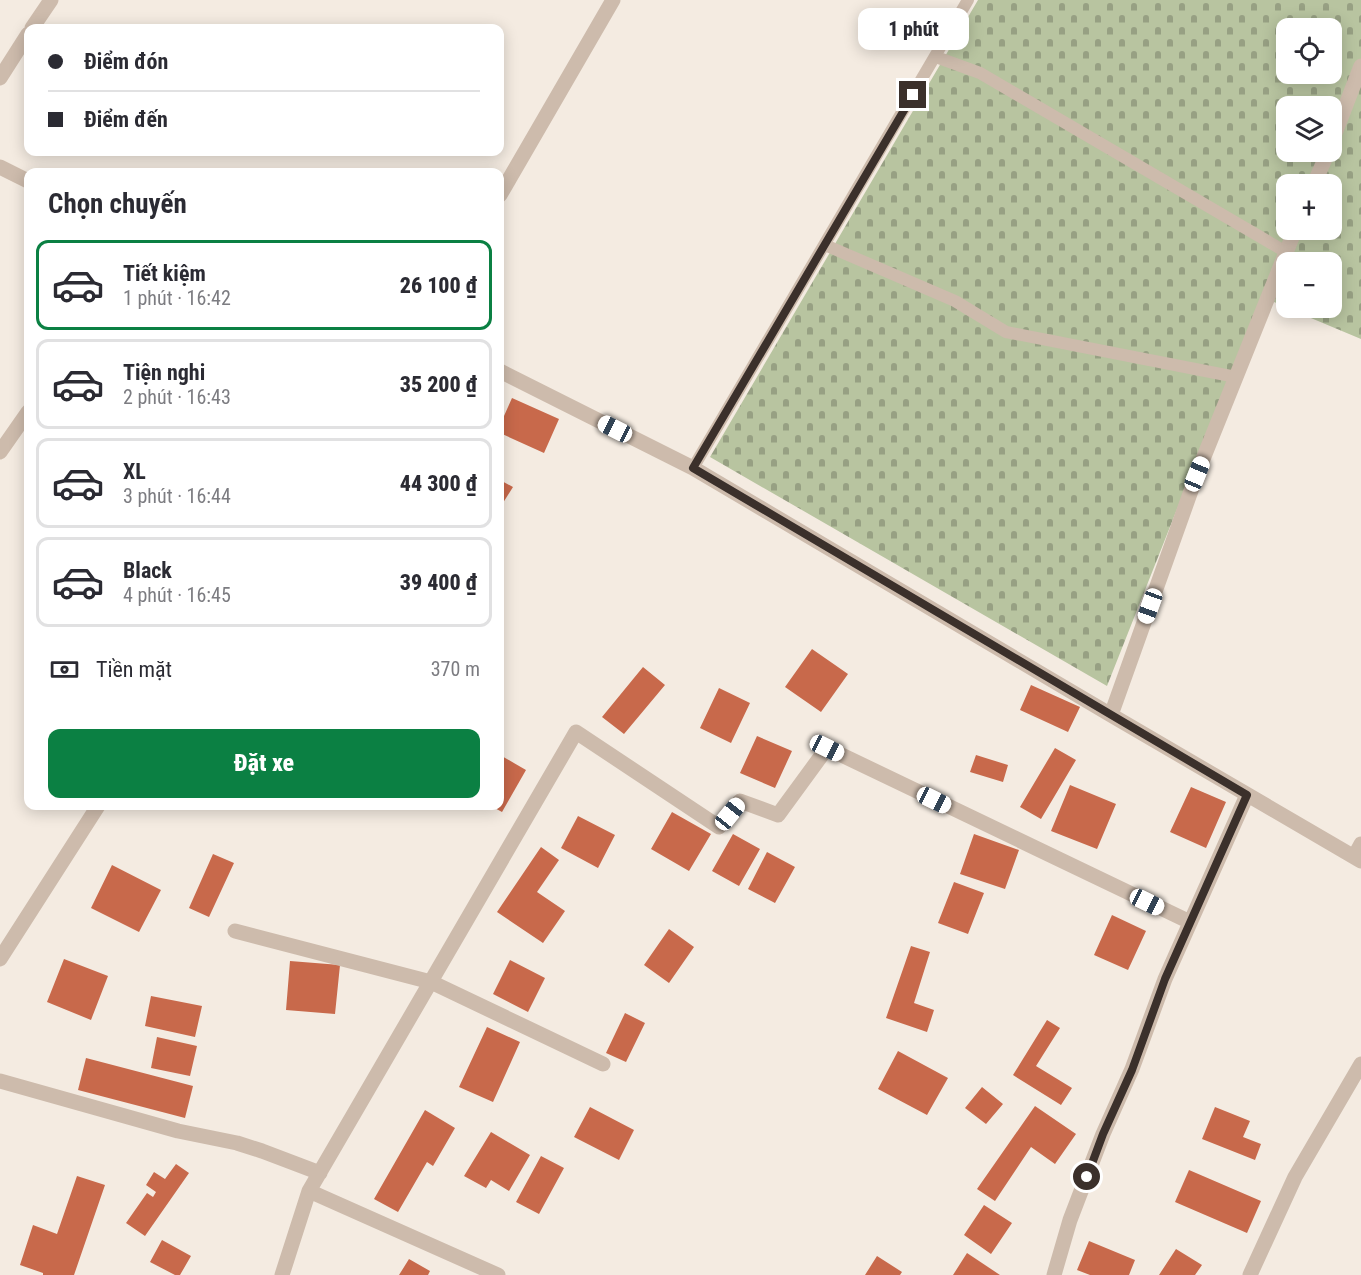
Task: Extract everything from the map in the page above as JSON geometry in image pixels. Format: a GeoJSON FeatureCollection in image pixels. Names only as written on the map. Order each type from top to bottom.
{"type":"FeatureCollection","features":[{"type":"Feature","properties":{"kind":"street"},"geometry":{"type":"LineString","coordinates":[[35,24],[51,0]]}},
{"type":"Feature","properties":{"kind":"street"},"geometry":{"type":"LineString","coordinates":[[504,188],[613,0]]}},
{"type":"Feature","properties":{"kind":"street"},"geometry":{"type":"LineString","coordinates":[[0,78],[24,40]]}},
{"type":"Feature","properties":{"kind":"street"},"geometry":{"type":"LineString","coordinates":[[1342,115],[1361,66]]}},
{"type":"Feature","properties":{"kind":"street"},"geometry":{"type":"LineString","coordinates":[[0,167],[24,180]]}},
{"type":"Feature","properties":{"kind":"street"},"geometry":{"type":"LineString","coordinates":[[1286,252],[1291,240]]}},
{"type":"Feature","properties":{"kind":"street"},"geometry":{"type":"LineString","coordinates":[[1111,715],[1197,474],[1276,277]]}},
{"type":"Feature","properties":{"kind":"street"},"geometry":{"type":"LineString","coordinates":[[504,373],[693,468],[1247,795],[1358,854]]}},
{"type":"Feature","properties":{"kind":"street"},"geometry":{"type":"LineString","coordinates":[[0,452],[24,418]]}},
{"type":"Feature","properties":{"kind":"street"},"geometry":{"type":"LineString","coordinates":[[282,1275],[309,1191],[576,732],[719,827],[740,801],[778,815],[827,748],[1190,922]]}},
{"type":"Feature","properties":{"kind":"street"},"geometry":{"type":"LineString","coordinates":[[1054,1275],[1070,1220],[1103,1134],[1132,1070],[1165,979],[1247,795]]}},
{"type":"Feature","properties":{"kind":"street"},"geometry":{"type":"LineString","coordinates":[[0,959],[95,810]]}},
{"type":"Feature","properties":{"kind":"street"},"geometry":{"type":"LineString","coordinates":[[235,931],[431,982],[603,1064]]}},
{"type":"Feature","properties":{"kind":"street"},"geometry":{"type":"LineString","coordinates":[[1250,1275],[1295,1177],[1361,1064]]}},
{"type":"Feature","properties":{"kind":"street"},"geometry":{"type":"LineString","coordinates":[[0,1081],[178,1131],[237,1143],[320,1173]]}},
{"type":"Feature","properties":{"kind":"street"},"geometry":{"type":"LineString","coordinates":[[309,1191],[498,1275]]}},
{"type":"Feature","properties":{"kind":"lane"},"geometry":{"type":"LineString","coordinates":[[693,468],[968,0]]}},
{"type":"Feature","properties":{"kind":"lane"},"geometry":{"type":"LineString","coordinates":[[936,57],[980,74],[1286,252]]}},
{"type":"Feature","properties":{"kind":"lane"},"geometry":{"type":"LineString","coordinates":[[825,245],[955,302],[1006,332],[1236,376]]}},
{"type":"Feature","properties":{"kind":"green space"},"geometry":{"type":"Polygon","coordinates":[[[978,0],[1361,0],[1361,339],[1311,318],[1342,318],[1342,252],[1276,252],[1276,303],[1261,297],[1107,686],[710,457],[978,0]]]}},
{"type":"Feature","properties":{"kind":"building"},"geometry":{"type":"Polygon","coordinates":[[[512,398],[559,419],[544,453],[504,435],[504,416],[512,398]]]}},
{"type":"Feature","properties":{"kind":"building"},"geometry":{"type":"Polygon","coordinates":[[[504,482],[513,487],[504,501],[504,482]]]}},
{"type":"Feature","properties":{"kind":"building"},"geometry":{"type":"Polygon","coordinates":[[[812,649],[848,674],[821,712],[785,687],[812,649]]]}},
{"type":"Feature","properties":{"kind":"building"},"geometry":{"type":"Polygon","coordinates":[[[643,667],[665,685],[624,734],[602,717],[643,667]]]}},
{"type":"Feature","properties":{"kind":"building"},"geometry":{"type":"Polygon","coordinates":[[[1031,685],[1080,707],[1068,732],[1020,710],[1031,685]]]}},
{"type":"Feature","properties":{"kind":"building"},"geometry":{"type":"Polygon","coordinates":[[[719,688],[750,703],[731,743],[700,728],[719,688]]]}},
{"type":"Feature","properties":{"kind":"building"},"geometry":{"type":"Polygon","coordinates":[[[757,736],[792,751],[775,788],[740,773],[757,736]]]}},
{"type":"Feature","properties":{"kind":"building"},"geometry":{"type":"Polygon","coordinates":[[[1055,748],[1076,760],[1041,819],[1020,807],[1055,748]]]}},
{"type":"Feature","properties":{"kind":"building"},"geometry":{"type":"Polygon","coordinates":[[[976,755],[1008,765],[1003,782],[970,772],[976,755]]]}},
{"type":"Feature","properties":{"kind":"building"},"geometry":{"type":"Polygon","coordinates":[[[504,757],[526,770],[504,808],[504,757]]]}},
{"type":"Feature","properties":{"kind":"building"},"geometry":{"type":"Polygon","coordinates":[[[1070,785],[1116,804],[1097,849],[1051,831],[1070,785]]]}},
{"type":"Feature","properties":{"kind":"building"},"geometry":{"type":"Polygon","coordinates":[[[1191,787],[1226,802],[1206,848],[1170,832],[1191,787]]]}},
{"type":"Feature","properties":{"kind":"building"},"geometry":{"type":"Polygon","coordinates":[[[672,812],[711,834],[689,871],[651,849],[672,812]]]}},
{"type":"Feature","properties":{"kind":"building"},"geometry":{"type":"Polygon","coordinates":[[[578,816],[615,835],[598,868],[561,848],[578,816]]]}},
{"type":"Feature","properties":{"kind":"building"},"geometry":{"type":"Polygon","coordinates":[[[733,834],[760,849],[739,886],[712,871],[733,834]]]}},
{"type":"Feature","properties":{"kind":"building"},"geometry":{"type":"Polygon","coordinates":[[[974,834],[1019,850],[1005,889],[960,874],[974,834]]]}},
{"type":"Feature","properties":{"kind":"building"},"geometry":{"type":"Polygon","coordinates":[[[541,847],[559,860],[537,892],[565,911],[543,943],[497,912],[541,847]]]}},
{"type":"Feature","properties":{"kind":"building"},"geometry":{"type":"Polygon","coordinates":[[[767,852],[795,867],[775,903],[748,889],[767,852]]]}},
{"type":"Feature","properties":{"kind":"building"},"geometry":{"type":"Polygon","coordinates":[[[213,854],[234,863],[209,917],[189,908],[213,854]]]}},
{"type":"Feature","properties":{"kind":"building"},"geometry":{"type":"Polygon","coordinates":[[[112,865],[161,890],[139,932],[91,908],[112,865]]]}},
{"type":"Feature","properties":{"kind":"building"},"geometry":{"type":"Polygon","coordinates":[[[954,882],[984,893],[968,934],[938,923],[954,882]]]}},
{"type":"Feature","properties":{"kind":"building"},"geometry":{"type":"Polygon","coordinates":[[[1112,915],[1146,931],[1128,970],[1094,955],[1112,915]]]}},
{"type":"Feature","properties":{"kind":"building"},"geometry":{"type":"Polygon","coordinates":[[[669,929],[694,947],[669,983],[644,965],[669,929]]]}},
{"type":"Feature","properties":{"kind":"building"},"geometry":{"type":"Polygon","coordinates":[[[911,946],[930,952],[914,1003],[934,1010],[927,1032],[886,1018],[911,946]]]}},
{"type":"Feature","properties":{"kind":"building"},"geometry":{"type":"Polygon","coordinates":[[[64,959],[108,976],[91,1020],[47,1002],[64,959]]]}},
{"type":"Feature","properties":{"kind":"building"},"geometry":{"type":"Polygon","coordinates":[[[510,960],[545,978],[528,1012],[493,994],[510,960]]]}},
{"type":"Feature","properties":{"kind":"building"},"geometry":{"type":"Polygon","coordinates":[[[290,961],[340,965],[335,1014],[286,1010],[290,961]]]}},
{"type":"Feature","properties":{"kind":"building"},"geometry":{"type":"Polygon","coordinates":[[[151,996],[202,1006],[195,1037],[145,1026],[151,996]]]}},
{"type":"Feature","properties":{"kind":"building"},"geometry":{"type":"Polygon","coordinates":[[[625,1013],[645,1023],[626,1062],[606,1053],[625,1013]]]}},
{"type":"Feature","properties":{"kind":"building"},"geometry":{"type":"Polygon","coordinates":[[[1047,1020],[1060,1028],[1036,1066],[1072,1088],[1061,1105],[1013,1075],[1047,1020]]]}},
{"type":"Feature","properties":{"kind":"building"},"geometry":{"type":"Polygon","coordinates":[[[487,1027],[520,1042],[493,1102],[459,1087],[487,1027]]]}},
{"type":"Feature","properties":{"kind":"building"},"geometry":{"type":"Polygon","coordinates":[[[157,1037],[197,1046],[190,1076],[151,1068],[157,1037]]]}},
{"type":"Feature","properties":{"kind":"building"},"geometry":{"type":"Polygon","coordinates":[[[898,1051],[948,1078],[927,1115],[878,1089],[898,1051]]]}},
{"type":"Feature","properties":{"kind":"building"},"geometry":{"type":"Polygon","coordinates":[[[86,1058],[193,1086],[185,1118],[78,1090],[86,1058]]]}},
{"type":"Feature","properties":{"kind":"building"},"geometry":{"type":"Polygon","coordinates":[[[982,1087],[1003,1104],[986,1124],[965,1108],[982,1087]]]}},
{"type":"Feature","properties":{"kind":"building"},"geometry":{"type":"Polygon","coordinates":[[[1035,1106],[1076,1134],[1055,1164],[1031,1147],[995,1201],[977,1189],[1035,1106]]]}},
{"type":"Feature","properties":{"kind":"building"},"geometry":{"type":"Polygon","coordinates":[[[590,1107],[634,1130],[619,1160],[574,1137],[590,1107]]]}},
{"type":"Feature","properties":{"kind":"building"},"geometry":{"type":"Polygon","coordinates":[[[1215,1107],[1250,1121],[1243,1137],[1261,1144],[1255,1160],[1202,1139],[1215,1107]]]}},
{"type":"Feature","properties":{"kind":"building"},"geometry":{"type":"Polygon","coordinates":[[[425,1110],[455,1128],[433,1166],[427,1162],[398,1212],[374,1199],[425,1110]]]}},
{"type":"Feature","properties":{"kind":"building"},"geometry":{"type":"Polygon","coordinates":[[[491,1132],[530,1155],[509,1191],[491,1180],[486,1188],[464,1176],[491,1132]]]}},
{"type":"Feature","properties":{"kind":"building"},"geometry":{"type":"Polygon","coordinates":[[[541,1156],[564,1168],[539,1214],[516,1202],[541,1156]]]}},
{"type":"Feature","properties":{"kind":"building"},"geometry":{"type":"Polygon","coordinates":[[[176,1164],[189,1173],[145,1236],[126,1223],[147,1193],[153,1197],[156,1192],[146,1185],[154,1172],[165,1179],[176,1164]]]}},
{"type":"Feature","properties":{"kind":"building"},"geometry":{"type":"Polygon","coordinates":[[[1189,1170],[1261,1201],[1247,1233],[1175,1202],[1189,1170]]]}},
{"type":"Feature","properties":{"kind":"building"},"geometry":{"type":"Polygon","coordinates":[[[77,1176],[105,1185],[74,1275],[43,1275],[43,1273],[20,1265],[33,1225],[57,1234],[77,1176]]]}},
{"type":"Feature","properties":{"kind":"building"},"geometry":{"type":"Polygon","coordinates":[[[984,1205],[1012,1223],[991,1254],[964,1235],[984,1205]]]}},
{"type":"Feature","properties":{"kind":"building"},"geometry":{"type":"Polygon","coordinates":[[[162,1240],[191,1256],[180,1275],[175,1275],[150,1262],[162,1240]]]}},
{"type":"Feature","properties":{"kind":"building"},"geometry":{"type":"Polygon","coordinates":[[[1089,1241],[1135,1260],[1129,1275],[1090,1275],[1077,1270],[1089,1241]]]}},
{"type":"Feature","properties":{"kind":"building"},"geometry":{"type":"Polygon","coordinates":[[[1176,1249],[1202,1265],[1195,1275],[1159,1275],[1176,1249]]]}},
{"type":"Feature","properties":{"kind":"building"},"geometry":{"type":"Polygon","coordinates":[[[967,1253],[1000,1275],[953,1275],[967,1253]]]}},
{"type":"Feature","properties":{"kind":"building"},"geometry":{"type":"Polygon","coordinates":[[[877,1256],[902,1272],[900,1275],[865,1275],[877,1256]]]}},
{"type":"Feature","properties":{"kind":"building"},"geometry":{"type":"Polygon","coordinates":[[[409,1259],[430,1271],[428,1275],[399,1275],[409,1259]]]}},
{"type":"Feature","properties":{"kind":"route"},"geometry":{"type":"LineString","coordinates":[[913,95],[693,468],[1247,795],[1165,979],[1132,1070],[1103,1134],[1087,1177]]}}]}
